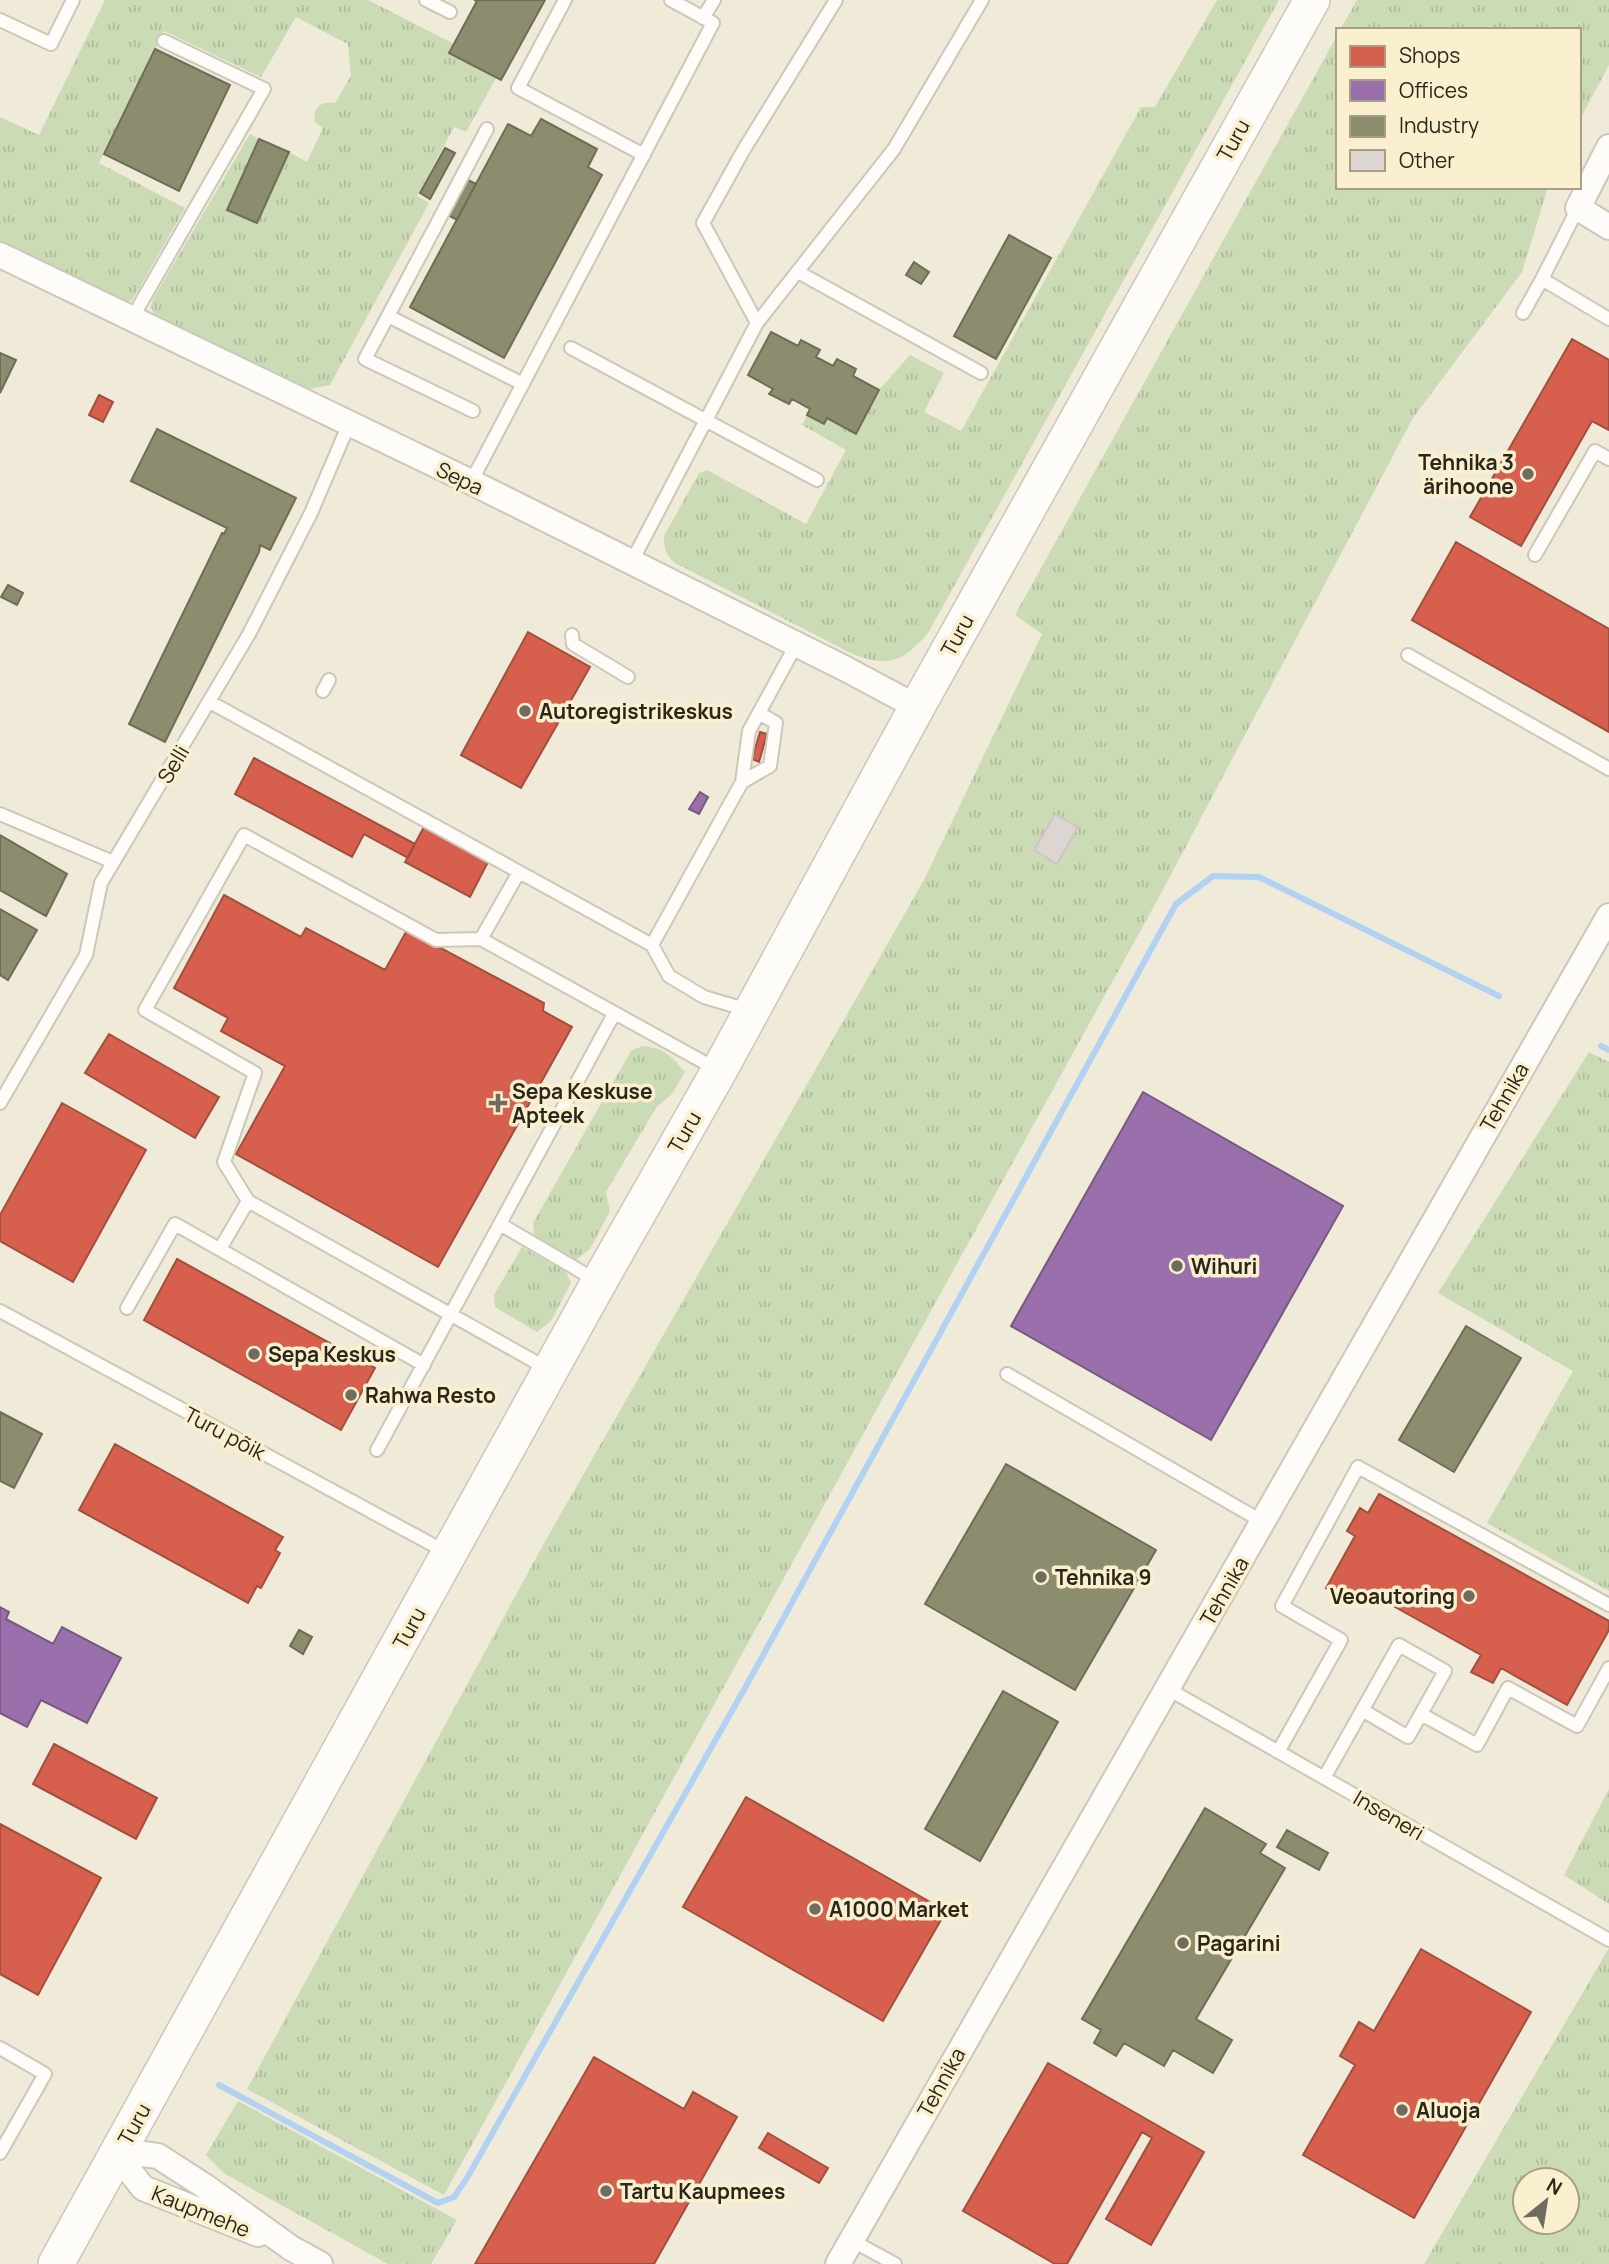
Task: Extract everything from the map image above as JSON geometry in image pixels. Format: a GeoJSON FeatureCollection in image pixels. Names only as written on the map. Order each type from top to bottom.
{"type":"FeatureCollection","features":[{"type":"Feature","properties":{"kind":"main road","name":"Turu"},"geometry":{"type":"LineString","coordinates":[[56,2264],[1311,0]]}},
{"type":"Feature","properties":{"kind":"street"},"geometry":{"type":"LineString","coordinates":[[1609,147],[1578,208],[1609,227]]}},
{"type":"Feature","properties":{"kind":"street","name":"Sepa"},"geometry":{"type":"LineString","coordinates":[[0,255],[471,482],[917,707]]}},
{"type":"Feature","properties":{"kind":"street","name":"Tehnika"},"geometry":{"type":"LineString","coordinates":[[838,2264],[1609,916]]}},
{"type":"Feature","properties":{"kind":"street","name":"Kaupmehe"},"geometry":{"type":"LineString","coordinates":[[119,2151],[143,2188],[291,2248]]}},
{"type":"Feature","properties":{"kind":"street","name":"Kaupmehe"},"geometry":{"type":"LineString","coordinates":[[119,2151],[158,2156],[291,2248],[320,2264]]}},
{"type":"Feature","properties":{"kind":"lane"},"geometry":{"type":"LineString","coordinates":[[0,20],[51,44],[73,0]]}},
{"type":"Feature","properties":{"kind":"lane"},"geometry":{"type":"LineString","coordinates":[[426,0],[450,12]]}},
{"type":"Feature","properties":{"kind":"lane"},"geometry":{"type":"LineString","coordinates":[[565,0],[519,88],[644,155]]}},
{"type":"Feature","properties":{"kind":"lane"},"geometry":{"type":"LineString","coordinates":[[471,482],[713,23],[671,0]]}},
{"type":"Feature","properties":{"kind":"lane"},"geometry":{"type":"LineString","coordinates":[[703,18],[714,0]]}},
{"type":"Feature","properties":{"kind":"lane"},"geometry":{"type":"LineString","coordinates":[[757,323],[703,223],[743,151],[836,0]]}},
{"type":"Feature","properties":{"kind":"lane"},"geometry":{"type":"LineString","coordinates":[[631,563],[757,323],[894,149],[982,0]]}},
{"type":"Feature","properties":{"kind":"lane"},"geometry":{"type":"LineString","coordinates":[[131,320],[264,89],[164,41]]}},
{"type":"Feature","properties":{"kind":"lane"},"geometry":{"type":"LineString","coordinates":[[473,411],[365,359],[487,129]]}},
{"type":"Feature","properties":{"kind":"lane"},"geometry":{"type":"LineString","coordinates":[[1523,313],[1578,208]]}},
{"type":"Feature","properties":{"kind":"lane"},"geometry":{"type":"LineString","coordinates":[[798,272],[981,373]]}},
{"type":"Feature","properties":{"kind":"lane"},"geometry":{"type":"LineString","coordinates":[[1542,279],[1609,318]]}},
{"type":"Feature","properties":{"kind":"lane"},"geometry":{"type":"LineString","coordinates":[[388,316],[523,384]]}},
{"type":"Feature","properties":{"kind":"lane"},"geometry":{"type":"LineString","coordinates":[[571,348],[817,480]]}},
{"type":"Feature","properties":{"kind":"lane","name":"Selli"},"geometry":{"type":"LineString","coordinates":[[0,1103],[86,955],[101,883],[210,702],[312,513],[349,424]]}},
{"type":"Feature","properties":{"kind":"lane"},"geometry":{"type":"LineString","coordinates":[[1535,555],[1595,451],[1609,459]]}},
{"type":"Feature","properties":{"kind":"lane"},"geometry":{"type":"LineString","coordinates":[[572,635],[573,644],[628,677]]}},
{"type":"Feature","properties":{"kind":"lane"},"geometry":{"type":"LineString","coordinates":[[652,945],[742,782],[749,731],[796,645]]}},
{"type":"Feature","properties":{"kind":"lane"},"geometry":{"type":"LineString","coordinates":[[1408,655],[1609,769]]}},
{"type":"Feature","properties":{"kind":"lane"},"geometry":{"type":"LineString","coordinates":[[210,702],[652,945],[668,976],[704,997],[751,1011]]}},
{"type":"Feature","properties":{"kind":"lane"},"geometry":{"type":"LineString","coordinates":[[742,782],[770,766],[776,723],[759,713]]}},
{"type":"Feature","properties":{"kind":"lane"},"geometry":{"type":"LineString","coordinates":[[0,814],[113,862]]}},
{"type":"Feature","properties":{"kind":"lane"},"geometry":{"type":"LineString","coordinates":[[551,1370],[248,1201],[225,1162],[255,1073],[145,1010],[244,835],[436,940],[481,939],[719,1071]]}},
{"type":"Feature","properties":{"kind":"lane"},"geometry":{"type":"LineString","coordinates":[[481,939],[519,872]]}},
{"type":"Feature","properties":{"kind":"lane"},"geometry":{"type":"LineString","coordinates":[[377,1450],[614,1014]]}},
{"type":"Feature","properties":{"kind":"lane"},"geometry":{"type":"LineString","coordinates":[[220,1249],[248,1201]]}},
{"type":"Feature","properties":{"kind":"lane"},"geometry":{"type":"LineString","coordinates":[[127,1308],[175,1224],[424,1365]]}},
{"type":"Feature","properties":{"kind":"lane"},"geometry":{"type":"LineString","coordinates":[[500,1224],[599,1282]]}},
{"type":"Feature","properties":{"kind":"lane","name":"Turu põik"},"geometry":{"type":"LineString","coordinates":[[0,1311],[450,1554]]}},
{"type":"Feature","properties":{"kind":"lane"},"geometry":{"type":"LineString","coordinates":[[1007,1374],[1263,1522]]}},
{"type":"Feature","properties":{"kind":"lane"},"geometry":{"type":"LineString","coordinates":[[1278,1752],[1341,1640],[1282,1606],[1358,1467],[1609,1605]]}},
{"type":"Feature","properties":{"kind":"lane"},"geometry":{"type":"LineString","coordinates":[[1324,1778],[1362,1710],[1399,1645],[1445,1671],[1408,1737],[1362,1710]]}},
{"type":"Feature","properties":{"kind":"lane"},"geometry":{"type":"LineString","coordinates":[[1421,1714],[1477,1745],[1508,1688],[1577,1726],[1609,1668]]}},
{"type":"Feature","properties":{"kind":"lane","name":"Inseneri"},"geometry":{"type":"LineString","coordinates":[[1168,1689],[1609,1940]]}},
{"type":"Feature","properties":{"kind":"lane"},"geometry":{"type":"LineString","coordinates":[[0,2048],[44,2074],[0,2153]]}},
{"type":"Feature","properties":{"kind":"lane"},"geometry":{"type":"LineString","coordinates":[[851,2240],[895,2264]]}},
{"type":"Feature","properties":{"kind":"green space"},"geometry":{"type":"Polygon","coordinates":[[[105,0],[368,0],[454,44],[449,53],[496,78],[466,132],[454,127],[417,196],[429,203],[330,385],[309,389],[154,314],[151,307],[153,299],[250,134],[259,139],[227,209],[257,223],[289,152],[307,162],[323,128],[315,122],[316,109],[322,104],[335,103],[351,76],[348,44],[296,17],[261,77],[164,31],[99,163],[185,208],[133,299],[126,303],[0,241],[0,117],[39,135],[105,0]]]}},
{"type":"Feature","properties":{"kind":"green space"},"geometry":{"type":"Polygon","coordinates":[[[1217,0],[1279,0],[928,633],[919,643],[895,660],[876,661],[853,654],[669,558],[664,536],[699,473],[707,470],[806,524],[846,450],[802,425],[807,415],[823,424],[827,418],[856,433],[879,390],[910,355],[944,373],[924,412],[961,431],[1141,107],[1155,107],[1217,0]]]}},
{"type":"Feature","properties":{"kind":"green space"},"geometry":{"type":"Polygon","coordinates":[[[1357,0],[1609,0],[1609,65],[1581,117],[1581,28],[1341,28],[1357,0]]]}},
{"type":"Feature","properties":{"kind":"green space"},"geometry":{"type":"Polygon","coordinates":[[[1336,38],[1336,189],[1547,189],[1522,272],[1413,418],[1159,897],[444,2195],[247,2089],[543,1545],[924,880],[1042,634],[1015,615],[1336,38]]]}},
{"type":"Feature","properties":{"kind":"green space"},"geometry":{"type":"Polygon","coordinates":[[[642,1046],[666,1053],[685,1072],[672,1094],[656,1108],[606,1192],[610,1211],[590,1249],[576,1260],[534,1235],[533,1223],[631,1051],[642,1046]]]}},
{"type":"Feature","properties":{"kind":"green space"},"geometry":{"type":"Polygon","coordinates":[[[1589,1052],[1609,1062],[1609,1591],[1487,1523],[1573,1371],[1438,1293],[1589,1052]]]}},
{"type":"Feature","properties":{"kind":"green space"},"geometry":{"type":"Polygon","coordinates":[[[522,1247],[566,1272],[571,1283],[551,1321],[537,1332],[495,1307],[494,1295],[522,1247]]]}},
{"type":"Feature","properties":{"kind":"green space"},"geometry":{"type":"Polygon","coordinates":[[[1609,1789],[1609,1904],[1564,1875],[1609,1789]]]}},
{"type":"Feature","properties":{"kind":"green space"},"geometry":{"type":"Polygon","coordinates":[[[1609,1948],[1609,2264],[1424,2264],[1609,1948]]]}},
{"type":"Feature","properties":{"kind":"green space"},"geometry":{"type":"Polygon","coordinates":[[[238,2101],[457,2220],[431,2264],[388,2264],[225,2174],[206,2155],[238,2101]]]}},
{"type":"Feature","properties":{"kind":"building: Shops","name":"Tehnika 3 ärihoone"},"geometry":{"type":"Polygon","coordinates":[[[1572,339],[1609,360],[1609,430],[1592,421],[1521,546],[1470,517],[1572,339]]]}},
{"type":"Feature","properties":{"kind":"building: Shops"},"geometry":{"type":"Polygon","coordinates":[[[99,395],[113,402],[103,422],[89,415],[99,395]]]}},
{"type":"Feature","properties":{"kind":"building: Shops"},"geometry":{"type":"Polygon","coordinates":[[[1456,542],[1609,629],[1609,732],[1412,620],[1456,542]]]}},
{"type":"Feature","properties":{"kind":"building: Shops","name":"Autoregistrikeskus"},"geometry":{"type":"Polygon","coordinates":[[[528,632],[590,667],[521,788],[461,755],[528,632]]]}},
{"type":"Feature","properties":{"kind":"building: Shops"},"geometry":{"type":"Polygon","coordinates":[[[760,732],[767,734],[759,762],[752,759],[760,732]]]}},
{"type":"Feature","properties":{"kind":"building: Shops"},"geometry":{"type":"Polygon","coordinates":[[[254,758],[415,844],[408,858],[364,834],[352,857],[235,794],[254,758]]]}},
{"type":"Feature","properties":{"kind":"building: Shops"},"geometry":{"type":"Polygon","coordinates":[[[425,825],[489,860],[470,897],[405,862],[425,825]]]}},
{"type":"Feature","properties":{"kind":"building: Shops"},"geometry":{"type":"Polygon","coordinates":[[[224,895],[301,937],[306,928],[385,970],[407,930],[544,1003],[543,1011],[572,1027],[438,1267],[236,1154],[285,1066],[221,1031],[228,1018],[174,988],[224,895]]]}},
{"type":"Feature","properties":{"kind":"building: Shops"},"geometry":{"type":"Polygon","coordinates":[[[109,1034],[219,1097],[195,1138],[85,1073],[109,1034]]]}},
{"type":"Feature","properties":{"kind":"building: Shops"},"geometry":{"type":"Polygon","coordinates":[[[62,1103],[146,1150],[73,1282],[0,1241],[0,1215],[62,1103]]]}},
{"type":"Feature","properties":{"kind":"building: Shops"},"geometry":{"type":"Polygon","coordinates":[[[177,1259],[375,1368],[341,1430],[144,1320],[177,1259]]]}},
{"type":"Feature","properties":{"kind":"building: Shops"},"geometry":{"type":"Polygon","coordinates":[[[115,1444],[283,1537],[275,1550],[280,1553],[261,1588],[257,1586],[248,1603],[79,1510],[115,1444]]]}},
{"type":"Feature","properties":{"kind":"building: Shops","name":"Veoautoring"},"geometry":{"type":"Polygon","coordinates":[[[1379,1494],[1609,1621],[1609,1630],[1567,1705],[1501,1668],[1493,1683],[1471,1672],[1481,1655],[1361,1588],[1353,1603],[1326,1588],[1355,1536],[1347,1531],[1360,1508],[1368,1513],[1379,1494]]]}},
{"type":"Feature","properties":{"kind":"building: Shops"},"geometry":{"type":"Polygon","coordinates":[[[54,1744],[157,1798],[136,1839],[33,1784],[54,1744]]]}},
{"type":"Feature","properties":{"kind":"building: Shops","name":"A1000 Market"},"geometry":{"type":"Polygon","coordinates":[[[746,1797],[946,1911],[883,2021],[683,1907],[746,1797]]]}},
{"type":"Feature","properties":{"kind":"building: Shops"},"geometry":{"type":"Polygon","coordinates":[[[0,1824],[101,1878],[38,1995],[0,1974],[0,1824]]]}},
{"type":"Feature","properties":{"kind":"building: Shops","name":"Aluoja"},"geometry":{"type":"Polygon","coordinates":[[[1421,1949],[1531,2012],[1414,2218],[1303,2155],[1355,2065],[1340,2056],[1359,2022],[1374,2031],[1421,1949]]]}},
{"type":"Feature","properties":{"kind":"building: Shops","name":"Tartu Kaupmees"},"geometry":{"type":"Polygon","coordinates":[[[594,2057],[684,2109],[693,2092],[737,2117],[654,2264],[475,2264],[594,2057]]]}},
{"type":"Feature","properties":{"kind":"building: Shops"},"geometry":{"type":"Polygon","coordinates":[[[1048,2063],[1204,2152],[1151,2245],[1106,2219],[1152,2138],[1142,2132],[1067,2264],[1055,2264],[963,2211],[1048,2063]]]}},
{"type":"Feature","properties":{"kind":"building: Shops"},"geometry":{"type":"Polygon","coordinates":[[[768,2133],[828,2168],[819,2183],[759,2148],[768,2133]]]}},
{"type":"Feature","properties":{"kind":"building: Offices"},"geometry":{"type":"Polygon","coordinates":[[[700,792],[708,797],[699,814],[689,809],[700,792]]]}},
{"type":"Feature","properties":{"kind":"building: Offices","name":"Wihuri"},"geometry":{"type":"Polygon","coordinates":[[[1143,1092],[1343,1206],[1211,1440],[1011,1326],[1143,1092]]]}},
{"type":"Feature","properties":{"kind":"building: Offices"},"geometry":{"type":"Polygon","coordinates":[[[0,1607],[9,1612],[6,1619],[53,1644],[62,1627],[121,1658],[87,1723],[41,1700],[27,1727],[0,1713],[0,1607]]]}},
{"type":"Feature","properties":{"kind":"building: Industry"},"geometry":{"type":"Polygon","coordinates":[[[474,0],[545,0],[501,80],[449,53],[477,1],[474,0]]]}},
{"type":"Feature","properties":{"kind":"building: Industry"},"geometry":{"type":"Polygon","coordinates":[[[155,49],[230,85],[179,191],[104,154],[155,49]]]}},
{"type":"Feature","properties":{"kind":"building: Industry"},"geometry":{"type":"Polygon","coordinates":[[[541,119],[597,149],[588,167],[602,175],[504,358],[410,307],[508,124],[531,136],[541,119]]]}},
{"type":"Feature","properties":{"kind":"building: Industry"},"geometry":{"type":"Polygon","coordinates":[[[259,139],[289,152],[257,223],[227,210],[259,139]]]}},
{"type":"Feature","properties":{"kind":"building: Industry"},"geometry":{"type":"Polygon","coordinates":[[[445,148],[455,153],[430,199],[420,193],[445,148]]]}},
{"type":"Feature","properties":{"kind":"building: Industry"},"geometry":{"type":"Polygon","coordinates":[[[464,178],[476,184],[457,220],[444,213],[464,178]]]}},
{"type":"Feature","properties":{"kind":"building: Industry"},"geometry":{"type":"Polygon","coordinates":[[[1009,235],[1051,258],[996,359],[954,336],[1009,235]]]}},
{"type":"Feature","properties":{"kind":"building: Industry"},"geometry":{"type":"Polygon","coordinates":[[[914,262],[929,272],[921,284],[906,275],[914,262]]]}},
{"type":"Feature","properties":{"kind":"building: Industry"},"geometry":{"type":"Polygon","coordinates":[[[771,332],[798,346],[801,340],[820,350],[816,357],[833,366],[837,359],[856,369],[853,376],[879,390],[856,434],[827,418],[824,424],[807,415],[810,409],[792,399],[789,404],[769,394],[773,389],[748,375],[771,332]]]}},
{"type":"Feature","properties":{"kind":"building: Industry"},"geometry":{"type":"Polygon","coordinates":[[[0,353],[16,360],[0,393],[0,353]]]}},
{"type":"Feature","properties":{"kind":"building: Industry"},"geometry":{"type":"Polygon","coordinates":[[[157,429],[296,498],[270,550],[260,545],[259,552],[165,742],[129,724],[222,533],[224,534],[227,528],[131,481],[157,429]]]}},
{"type":"Feature","properties":{"kind":"building: Industry"},"geometry":{"type":"Polygon","coordinates":[[[8,585],[23,593],[17,605],[1,597],[8,585]]]}},
{"type":"Feature","properties":{"kind":"building: Industry"},"geometry":{"type":"Polygon","coordinates":[[[0,835],[67,874],[46,916],[0,890],[0,835]]]}},
{"type":"Feature","properties":{"kind":"building: Industry"},"geometry":{"type":"Polygon","coordinates":[[[0,909],[37,930],[8,980],[0,975],[0,909]]]}},
{"type":"Feature","properties":{"kind":"building: Industry"},"geometry":{"type":"Polygon","coordinates":[[[1466,1326],[1521,1358],[1454,1472],[1399,1440],[1466,1326]]]}},
{"type":"Feature","properties":{"kind":"building: Industry"},"geometry":{"type":"Polygon","coordinates":[[[0,1412],[42,1434],[14,1488],[0,1481],[0,1412]]]}},
{"type":"Feature","properties":{"kind":"building: Industry","name":"Tehnika 9"},"geometry":{"type":"Polygon","coordinates":[[[1006,1464],[1156,1550],[1075,1690],[925,1604],[1006,1464]]]}},
{"type":"Feature","properties":{"kind":"building: Industry"},"geometry":{"type":"Polygon","coordinates":[[[299,1630],[312,1637],[303,1654],[290,1646],[299,1630]]]}},
{"type":"Feature","properties":{"kind":"building: Industry"},"geometry":{"type":"Polygon","coordinates":[[[1003,1691],[1058,1722],[980,1861],[925,1829],[1003,1691]]]}},
{"type":"Feature","properties":{"kind":"building: Industry","name":"Pagarini"},"geometry":{"type":"Polygon","coordinates":[[[1205,1808],[1266,1844],[1260,1853],[1285,1868],[1196,2019],[1232,2040],[1213,2073],[1173,2050],[1164,2066],[1124,2043],[1116,2056],[1094,2043],[1101,2030],[1082,2019],[1205,1808]]]}},
{"type":"Feature","properties":{"kind":"building: Industry"},"geometry":{"type":"Polygon","coordinates":[[[1287,1830],[1328,1853],[1319,1870],[1277,1847],[1287,1830]]]}},
{"type":"Feature","properties":{"kind":"building: Other"},"geometry":{"type":"Polygon","coordinates":[[[1055,814],[1078,827],[1057,864],[1034,850],[1055,814]]]}},
{"type":"Feature","properties":{"kind":"waterway"},"geometry":{"type":"LineString","coordinates":[[219,2085],[438,2203],[454,2197],[745,1688],[1176,904],[1213,876],[1259,877],[1499,996]]}},
{"type":"Feature","properties":{"kind":"waterway"},"geometry":{"type":"LineString","coordinates":[[1601,1046],[1609,1050]]}},
{"type":"Feature","properties":{"kind":"place","name":"Tehnika 3 ärihoone"},"geometry":{"type":"Point","coordinates":[1528,474]}},
{"type":"Feature","properties":{"kind":"place","name":"Autoregistrikeskus"},"geometry":{"type":"Point","coordinates":[525,711]}},
{"type":"Feature","properties":{"kind":"place","name":"Sepa Keskuse Apteek"},"geometry":{"type":"Point","coordinates":[498,1103]}},
{"type":"Feature","properties":{"kind":"place","name":"Wihuri"},"geometry":{"type":"Point","coordinates":[1177,1266]}},
{"type":"Feature","properties":{"kind":"place","name":"Sepa Keskus"},"geometry":{"type":"Point","coordinates":[254,1354]}},
{"type":"Feature","properties":{"kind":"place","name":"Rahwa Resto"},"geometry":{"type":"Point","coordinates":[351,1395]}},
{"type":"Feature","properties":{"kind":"place","name":"Tehnika 9"},"geometry":{"type":"Point","coordinates":[1041,1577]}},
{"type":"Feature","properties":{"kind":"place","name":"Veoautoring"},"geometry":{"type":"Point","coordinates":[1469,1596]}},
{"type":"Feature","properties":{"kind":"place","name":"A1000 Market"},"geometry":{"type":"Point","coordinates":[815,1909]}},
{"type":"Feature","properties":{"kind":"place","name":"Pagarini"},"geometry":{"type":"Point","coordinates":[1183,1943]}},
{"type":"Feature","properties":{"kind":"place","name":"Aluoja"},"geometry":{"type":"Point","coordinates":[1402,2110]}},
{"type":"Feature","properties":{"kind":"place","name":"Tartu Kaupmees"},"geometry":{"type":"Point","coordinates":[606,2191]}}]}
